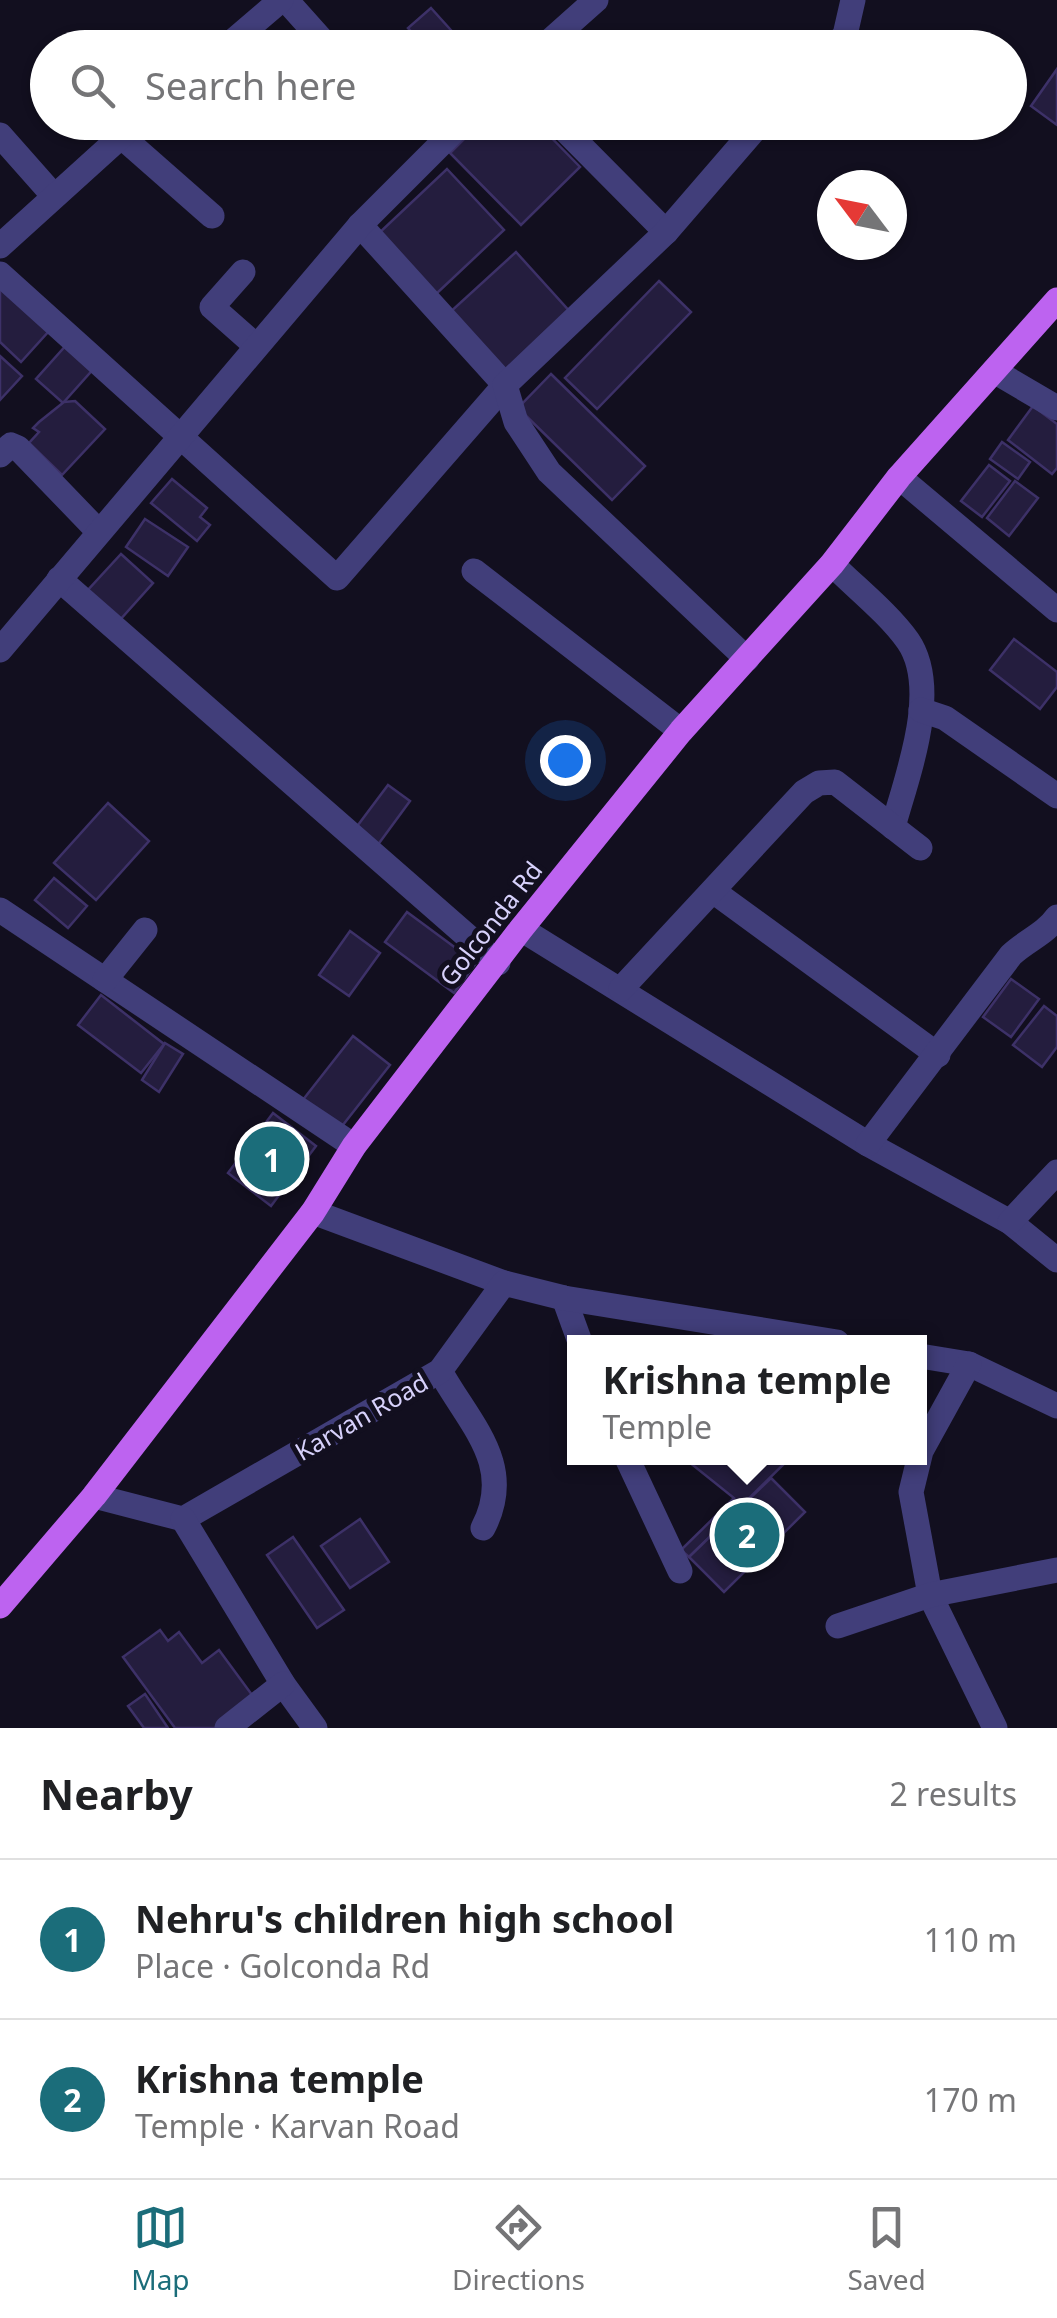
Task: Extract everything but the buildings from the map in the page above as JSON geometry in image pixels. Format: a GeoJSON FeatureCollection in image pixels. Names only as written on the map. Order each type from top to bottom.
{"type":"FeatureCollection","features":[{"type":"Feature","properties":{"kind":"main road","name":"Golconda Rd"},"geometry":{"type":"LineString","coordinates":[[0,1606],[94,1496],[313,1212],[354,1146],[498,964],[520,928],[681,731],[832,564],[899,477],[1057,300]]}},
{"type":"Feature","properties":{"kind":"street"},"geometry":{"type":"LineString","coordinates":[[247,30],[284,0],[312,30]]}},
{"type":"Feature","properties":{"kind":"street"},"geometry":{"type":"LineString","coordinates":[[562,30],[596,0]]}},
{"type":"Feature","properties":{"kind":"street"},"geometry":{"type":"LineString","coordinates":[[846,30],[853,0]]}},
{"type":"Feature","properties":{"kind":"street"},"geometry":{"type":"LineString","coordinates":[[0,136],[53,195]]}},
{"type":"Feature","properties":{"kind":"street"},"geometry":{"type":"LineString","coordinates":[[0,246],[116,140]]}},
{"type":"Feature","properties":{"kind":"street"},"geometry":{"type":"LineString","coordinates":[[139,140],[212,216]]}},
{"type":"Feature","properties":{"kind":"street"},"geometry":{"type":"LineString","coordinates":[[4,636],[59,579],[360,225],[443,140]]}},
{"type":"Feature","properties":{"kind":"street"},"geometry":{"type":"LineString","coordinates":[[575,140],[666,232]]}},
{"type":"Feature","properties":{"kind":"street"},"geometry":{"type":"LineString","coordinates":[[0,274],[337,578],[505,385],[666,232],[746,140]]}},
{"type":"Feature","properties":{"kind":"street"},"geometry":{"type":"LineString","coordinates":[[360,225],[505,385],[516,422],[549,472],[747,659]]}},
{"type":"Feature","properties":{"kind":"street"},"geometry":{"type":"LineString","coordinates":[[243,272],[212,306],[256,346]]}},
{"type":"Feature","properties":{"kind":"street"},"geometry":{"type":"LineString","coordinates":[[994,370],[1057,408]]}},
{"type":"Feature","properties":{"kind":"street"},"geometry":{"type":"LineString","coordinates":[[0,455],[11,446],[18,448],[99,532]]}},
{"type":"Feature","properties":{"kind":"street"},"geometry":{"type":"LineString","coordinates":[[899,477],[1057,610]]}},
{"type":"Feature","properties":{"kind":"street"},"geometry":{"type":"LineString","coordinates":[[832,564],[909,642],[919,675],[922,710],[894,827]]}},
{"type":"Feature","properties":{"kind":"street"},"geometry":{"type":"LineString","coordinates":[[474,571],[681,731]]}},
{"type":"Feature","properties":{"kind":"street"},"geometry":{"type":"LineString","coordinates":[[59,579],[498,964]]}},
{"type":"Feature","properties":{"kind":"street"},"geometry":{"type":"LineString","coordinates":[[922,710],[945,718],[1057,796]]}},
{"type":"Feature","properties":{"kind":"street"},"geometry":{"type":"LineString","coordinates":[[621,989],[804,792],[820,783],[835,782],[920,848]]}},
{"type":"Feature","properties":{"kind":"street"},"geometry":{"type":"LineString","coordinates":[[712,891],[938,1055]]}},
{"type":"Feature","properties":{"kind":"street"},"geometry":{"type":"LineString","coordinates":[[0,910],[354,1146]]}},
{"type":"Feature","properties":{"kind":"street"},"geometry":{"type":"LineString","coordinates":[[868,1144],[1011,955],[1027,940],[1044,934],[1057,917]]}},
{"type":"Feature","properties":{"kind":"street"},"geometry":{"type":"LineString","coordinates":[[520,928],[868,1144],[1010,1222],[1057,1260]]}},
{"type":"Feature","properties":{"kind":"street"},"geometry":{"type":"LineString","coordinates":[[105,980],[145,930]]}},
{"type":"Feature","properties":{"kind":"street"},"geometry":{"type":"LineString","coordinates":[[1010,1222],[1057,1172]]}},
{"type":"Feature","properties":{"kind":"street"},"geometry":{"type":"LineString","coordinates":[[313,1212],[504,1283],[564,1298],[793,1335]]}},
{"type":"Feature","properties":{"kind":"street","name":"Karvan Road"},"geometry":{"type":"LineString","coordinates":[[183,1519],[440,1370],[504,1283]]}},
{"type":"Feature","properties":{"kind":"street"},"geometry":{"type":"LineString","coordinates":[[564,1298],[577,1335]]}},
{"type":"Feature","properties":{"kind":"street"},"geometry":{"type":"LineString","coordinates":[[927,1357],[969,1364],[1057,1406]]}},
{"type":"Feature","properties":{"kind":"street"},"geometry":{"type":"LineString","coordinates":[[927,1440],[969,1364]]}},
{"type":"Feature","properties":{"kind":"street"},"geometry":{"type":"LineString","coordinates":[[440,1370],[483,1441],[499,1479],[493,1509],[483,1528]]}},
{"type":"Feature","properties":{"kind":"street"},"geometry":{"type":"LineString","coordinates":[[630,1465],[680,1571]]}},
{"type":"Feature","properties":{"kind":"street"},"geometry":{"type":"LineString","coordinates":[[918,1465],[911,1492],[930,1595],[995,1728]]}},
{"type":"Feature","properties":{"kind":"street"},"geometry":{"type":"LineString","coordinates":[[94,1496],[183,1519],[314,1728]]}},
{"type":"Feature","properties":{"kind":"street"},"geometry":{"type":"LineString","coordinates":[[838,1626],[930,1595],[1057,1570]]}},
{"type":"Feature","properties":{"kind":"street"},"geometry":{"type":"LineString","coordinates":[[227,1728],[283,1684]]}},
{"type":"Feature","properties":{"kind":"place","name":"Nehru's children high school"},"geometry":{"type":"Point","coordinates":[272,1159]}},
{"type":"Feature","properties":{"kind":"place","name":"Krishna temple"},"geometry":{"type":"Point","coordinates":[747,1535]}}]}
